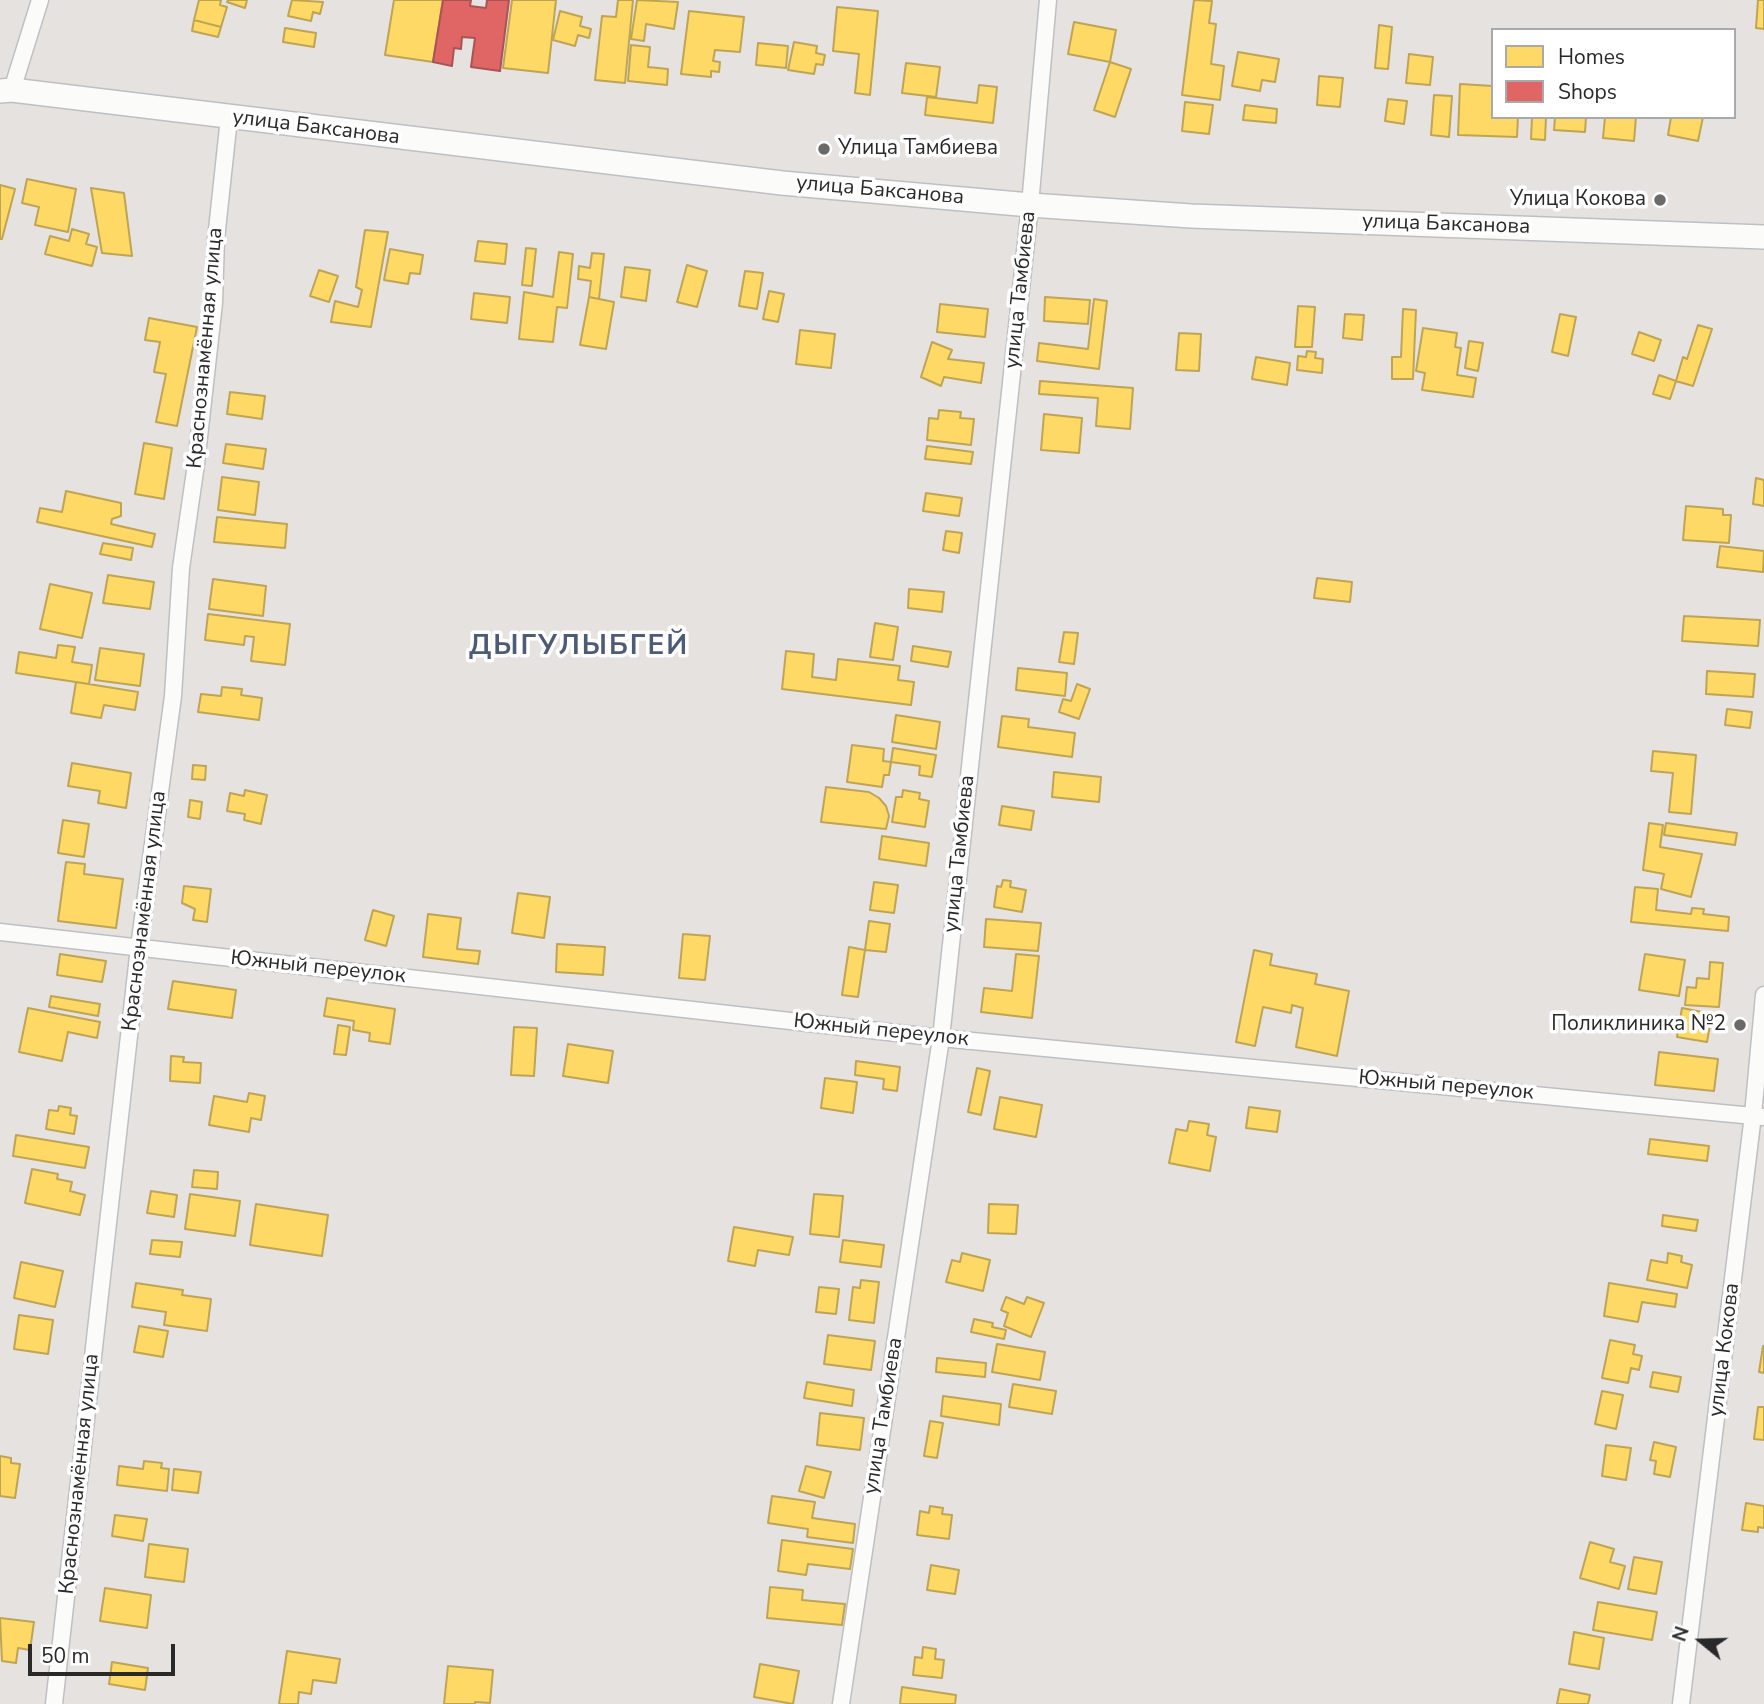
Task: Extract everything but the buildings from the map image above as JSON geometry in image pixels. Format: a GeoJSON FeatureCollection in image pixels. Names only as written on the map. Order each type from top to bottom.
{"type":"FeatureCollection","features":[{"type":"Feature","properties":{"kind":"main road","name":"улица Баксанова"},"geometry":{"type":"LineString","coordinates":[[6,90],[782,183],[1030,205],[1191,216],[1764,237]]}},
{"type":"Feature","properties":{"kind":"street"},"geometry":{"type":"LineString","coordinates":[[6,90],[40,0]]}},
{"type":"Feature","properties":{"kind":"street","name":"улица Тамбиева"},"geometry":{"type":"LineString","coordinates":[[841,1704],[941,1038],[1030,205],[1048,0]]}},
{"type":"Feature","properties":{"kind":"street","name":"Краснознамённая улица"},"geometry":{"type":"LineString","coordinates":[[54,1704],[139,947],[173,696],[181,568],[213,317],[216,239],[229,118]]}},
{"type":"Feature","properties":{"kind":"street","name":"Южный переулок"},"geometry":{"type":"LineString","coordinates":[[0,932],[941,1038],[1759,1116]]}},
{"type":"Feature","properties":{"kind":"street","name":"улица Кокова"},"geometry":{"type":"LineString","coordinates":[[1681,1704],[1759,1116],[1764,995]]}},
{"type":"Feature","properties":{"kind":"place","name":"Улица Тамбиева"},"geometry":{"type":"Point","coordinates":[824,149]}},
{"type":"Feature","properties":{"kind":"place","name":"Улица Кокова"},"geometry":{"type":"Point","coordinates":[1660,200]}},
{"type":"Feature","properties":{"kind":"place","name":"Поликлиника №2"},"geometry":{"type":"Point","coordinates":[1740,1025]}},
{"type":"Feature","properties":{"kind":"district","name":"ДЫГУЛЫБГЕЙ"},"geometry":{"type":"Point","coordinates":[579,647]}}]}
